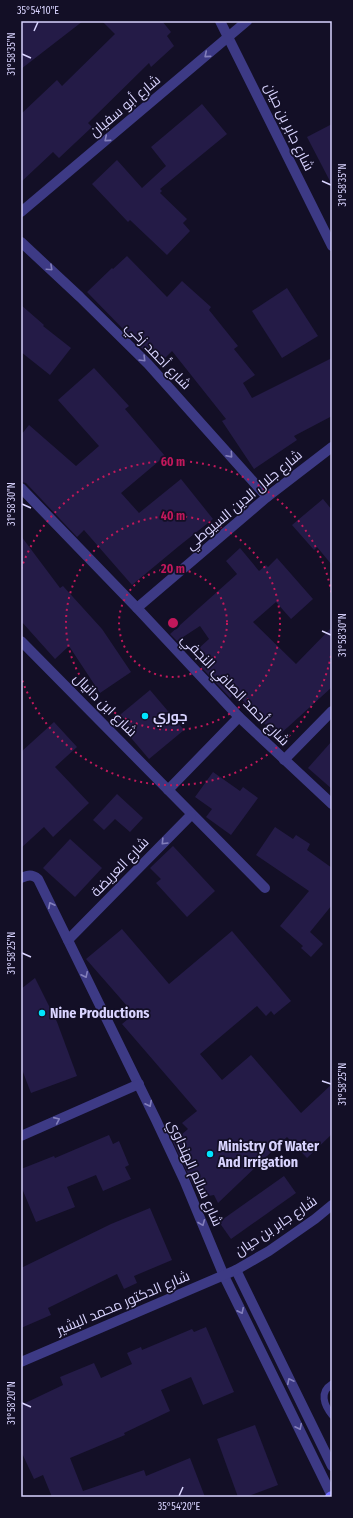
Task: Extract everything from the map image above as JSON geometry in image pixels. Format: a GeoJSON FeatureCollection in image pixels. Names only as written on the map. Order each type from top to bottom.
{"type":"FeatureCollection","features":[{"type":"Feature","properties":{"kind":"street","name":"شارع جابر بن حيان"},"geometry":{"type":"LineString","coordinates":[[220,21],[332,246]]}},
{"type":"Feature","properties":{"kind":"street","name":"شارع أبو سفيان"},"geometry":{"type":"LineString","coordinates":[[21,212],[247,21]]}},
{"type":"Feature","properties":{"kind":"street","name":"شارع أحمد زكي"},"geometry":{"type":"LineString","coordinates":[[21,242],[80,297],[148,364],[266,497]]}},
{"type":"Feature","properties":{"kind":"street","name":"شارع جلال الدين السيوطي"},"geometry":{"type":"LineString","coordinates":[[137,608],[266,497],[332,447]]}},
{"type":"Feature","properties":{"kind":"street","name":"شارع أحمد الصافي النجفي"},"geometry":{"type":"LineString","coordinates":[[21,488],[137,608],[239,717],[332,804]]}},
{"type":"Feature","properties":{"kind":"street","name":"شارع ابن دانيال"},"geometry":{"type":"LineString","coordinates":[[21,641],[265,888]]}},
{"type":"Feature","properties":{"kind":"street"},"geometry":{"type":"LineString","coordinates":[[284,760],[332,711]]}},
{"type":"Feature","properties":{"kind":"street"},"geometry":{"type":"LineString","coordinates":[[168,790],[239,717]]}},
{"type":"Feature","properties":{"kind":"street","name":"شارع العريضة"},"geometry":{"type":"LineString","coordinates":[[68,940],[191,814]]}},
{"type":"Feature","properties":{"kind":"street","name":"شارع سالم الهنداوي"},"geometry":{"type":"LineString","coordinates":[[21,878],[32,875],[38,879],[186,1182],[224,1276],[331,1496]]}},
{"type":"Feature","properties":{"kind":"street"},"geometry":{"type":"LineString","coordinates":[[21,1136],[139,1084]]}},
{"type":"Feature","properties":{"kind":"street","name":"شارع جابر بن حيان"},"geometry":{"type":"LineString","coordinates":[[236,1270],[276,1246],[315,1219],[332,1205]]}},
{"type":"Feature","properties":{"kind":"street"},"geometry":{"type":"LineString","coordinates":[[236,1270],[332,1466]]}},
{"type":"Feature","properties":{"kind":"street","name":"شارع الدكتور محمد البشير"},"geometry":{"type":"LineString","coordinates":[[21,1362],[236,1270]]}},
{"type":"Feature","properties":{"kind":"lane"},"geometry":{"type":"LineString","coordinates":[[332,1384],[326,1390],[324,1400],[332,1415]]}},
{"type":"Feature","properties":{"kind":"building"},"geometry":{"type":"Polygon","coordinates":[[[21,21],[83,21],[21,69],[21,21]]]}},
{"type":"Feature","properties":{"kind":"building"},"geometry":{"type":"Polygon","coordinates":[[[102,21],[162,21],[171,32],[167,36],[174,46],[151,67],[149,63],[88,123],[92,127],[59,158],[53,152],[21,182],[21,114],[57,80],[62,86],[115,34],[102,21]]]}},
{"type":"Feature","properties":{"kind":"building"},"geometry":{"type":"Polygon","coordinates":[[[202,104],[227,134],[160,189],[162,191],[160,193],[187,219],[183,223],[190,231],[167,255],[130,220],[128,222],[92,184],[117,160],[142,188],[166,166],[151,147],[202,104]]]}},
{"type":"Feature","properties":{"kind":"building"},"geometry":{"type":"Polygon","coordinates":[[[332,124],[332,185],[307,137],[332,124]]]}},
{"type":"Feature","properties":{"kind":"building"},"geometry":{"type":"Polygon","coordinates":[[[127,256],[167,297],[182,281],[211,307],[209,310],[238,346],[234,349],[255,375],[243,383],[252,398],[332,358],[332,416],[294,436],[297,440],[254,469],[222,421],[226,419],[172,351],[158,365],[87,292],[127,256]]]}},
{"type":"Feature","properties":{"kind":"building"},"geometry":{"type":"Polygon","coordinates":[[[287,288],[318,336],[282,358],[252,311],[287,288]]]}},
{"type":"Feature","properties":{"kind":"building"},"geometry":{"type":"Polygon","coordinates":[[[21,305],[44,325],[43,326],[71,348],[50,375],[21,352],[21,305]]]}},
{"type":"Feature","properties":{"kind":"building"},"geometry":{"type":"Polygon","coordinates":[[[94,368],[129,406],[125,409],[165,456],[121,493],[139,513],[181,479],[213,519],[132,585],[84,530],[77,537],[26,483],[21,482],[21,435],[29,425],[76,466],[99,446],[58,400],[94,368]]]}},
{"type":"Feature","properties":{"kind":"building"},"geometry":{"type":"Polygon","coordinates":[[[323,499],[332,510],[332,565],[317,547],[314,550],[292,525],[323,499]]]}},
{"type":"Feature","properties":{"kind":"building"},"geometry":{"type":"Polygon","coordinates":[[[21,536],[60,588],[63,586],[102,629],[131,672],[100,693],[69,646],[55,659],[21,621],[21,536]]]}},
{"type":"Feature","properties":{"kind":"building"},"geometry":{"type":"Polygon","coordinates":[[[240,548],[259,571],[266,565],[268,567],[277,558],[313,599],[291,619],[276,602],[253,622],[296,664],[332,627],[332,687],[277,737],[235,692],[230,698],[201,667],[209,659],[199,648],[209,639],[200,626],[177,641],[170,634],[237,574],[226,561],[240,548]]]}},
{"type":"Feature","properties":{"kind":"building"},"geometry":{"type":"Polygon","coordinates":[[[150,690],[184,730],[149,759],[115,719],[150,690]]]}},
{"type":"Feature","properties":{"kind":"building"},"geometry":{"type":"Polygon","coordinates":[[[54,722],[77,747],[55,767],[89,803],[53,837],[44,827],[21,848],[21,752],[54,722]]]}},
{"type":"Feature","properties":{"kind":"building"},"geometry":{"type":"Polygon","coordinates":[[[332,741],[332,789],[308,768],[332,741]]]}},
{"type":"Feature","properties":{"kind":"building"},"geometry":{"type":"Polygon","coordinates":[[[213,772],[240,791],[243,787],[258,798],[231,835],[206,817],[212,809],[195,797],[213,772]]]}},
{"type":"Feature","properties":{"kind":"building"},"geometry":{"type":"Polygon","coordinates":[[[117,794],[143,818],[130,832],[115,819],[104,830],[93,820],[117,794]]]}},
{"type":"Feature","properties":{"kind":"building"},"geometry":{"type":"Polygon","coordinates":[[[275,827],[293,839],[296,835],[310,844],[307,850],[332,868],[332,905],[310,932],[323,944],[311,957],[301,948],[303,946],[280,926],[309,891],[256,855],[275,827]]]}},
{"type":"Feature","properties":{"kind":"building"},"geometry":{"type":"Polygon","coordinates":[[[70,839],[102,868],[75,897],[43,868],[70,839]]]}},
{"type":"Feature","properties":{"kind":"building"},"geometry":{"type":"Polygon","coordinates":[[[173,846],[215,891],[187,917],[156,883],[161,879],[150,868],[173,846]]]}},
{"type":"Feature","properties":{"kind":"building"},"geometry":{"type":"Polygon","coordinates":[[[122,929],[169,984],[232,931],[291,1001],[274,1015],[271,1011],[266,1016],[257,1006],[200,1054],[222,1080],[251,1055],[301,1113],[332,1084],[332,1134],[307,1158],[287,1137],[218,1203],[214,1195],[203,1197],[193,1185],[173,1142],[188,1129],[182,1123],[197,1111],[122,1024],[134,1014],[86,959],[122,929]]]}},
{"type":"Feature","properties":{"kind":"building"},"geometry":{"type":"Polygon","coordinates":[[[35,978],[57,1022],[77,1076],[31,1093],[21,1067],[21,989],[35,978]]]}},
{"type":"Feature","properties":{"kind":"building"},"geometry":{"type":"Polygon","coordinates":[[[109,1135],[113,1144],[119,1141],[129,1165],[125,1167],[131,1179],[103,1191],[96,1175],[67,1187],[75,1207],[36,1222],[21,1186],[21,1169],[54,1156],[55,1158],[109,1135]]]}},
{"type":"Feature","properties":{"kind":"building"},"geometry":{"type":"Polygon","coordinates":[[[284,1176],[296,1193],[231,1239],[219,1222],[284,1176]]]}},
{"type":"Feature","properties":{"kind":"building"},"geometry":{"type":"Polygon","coordinates":[[[150,1208],[172,1260],[134,1276],[137,1283],[124,1289],[117,1274],[48,1308],[51,1315],[21,1328],[21,1268],[111,1224],[150,1208]]]}},
{"type":"Feature","properties":{"kind":"building"},"geometry":{"type":"Polygon","coordinates":[[[206,1327],[234,1392],[203,1405],[191,1377],[161,1390],[170,1411],[124,1433],[125,1435],[70,1458],[83,1491],[144,1470],[146,1476],[190,1458],[205,1497],[52,1497],[43,1475],[34,1479],[21,1451],[21,1405],[63,1385],[60,1377],[94,1363],[101,1378],[132,1364],[127,1353],[141,1347],[142,1350],[192,1329],[194,1332],[206,1327]]]}},
{"type":"Feature","properties":{"kind":"building"},"geometry":{"type":"Polygon","coordinates":[[[255,1425],[278,1485],[246,1497],[238,1497],[217,1439],[255,1425]]]}},
{"type":"Feature","properties":{"kind":"place","name":"جوري"},"geometry":{"type":"Point","coordinates":[145,716]}},
{"type":"Feature","properties":{"kind":"place","name":"Nine Productions"},"geometry":{"type":"Point","coordinates":[42,1013]}},
{"type":"Feature","properties":{"kind":"place","name":"Ministry Of Water And Irrigation"},"geometry":{"type":"Point","coordinates":[210,1154]}}]}
